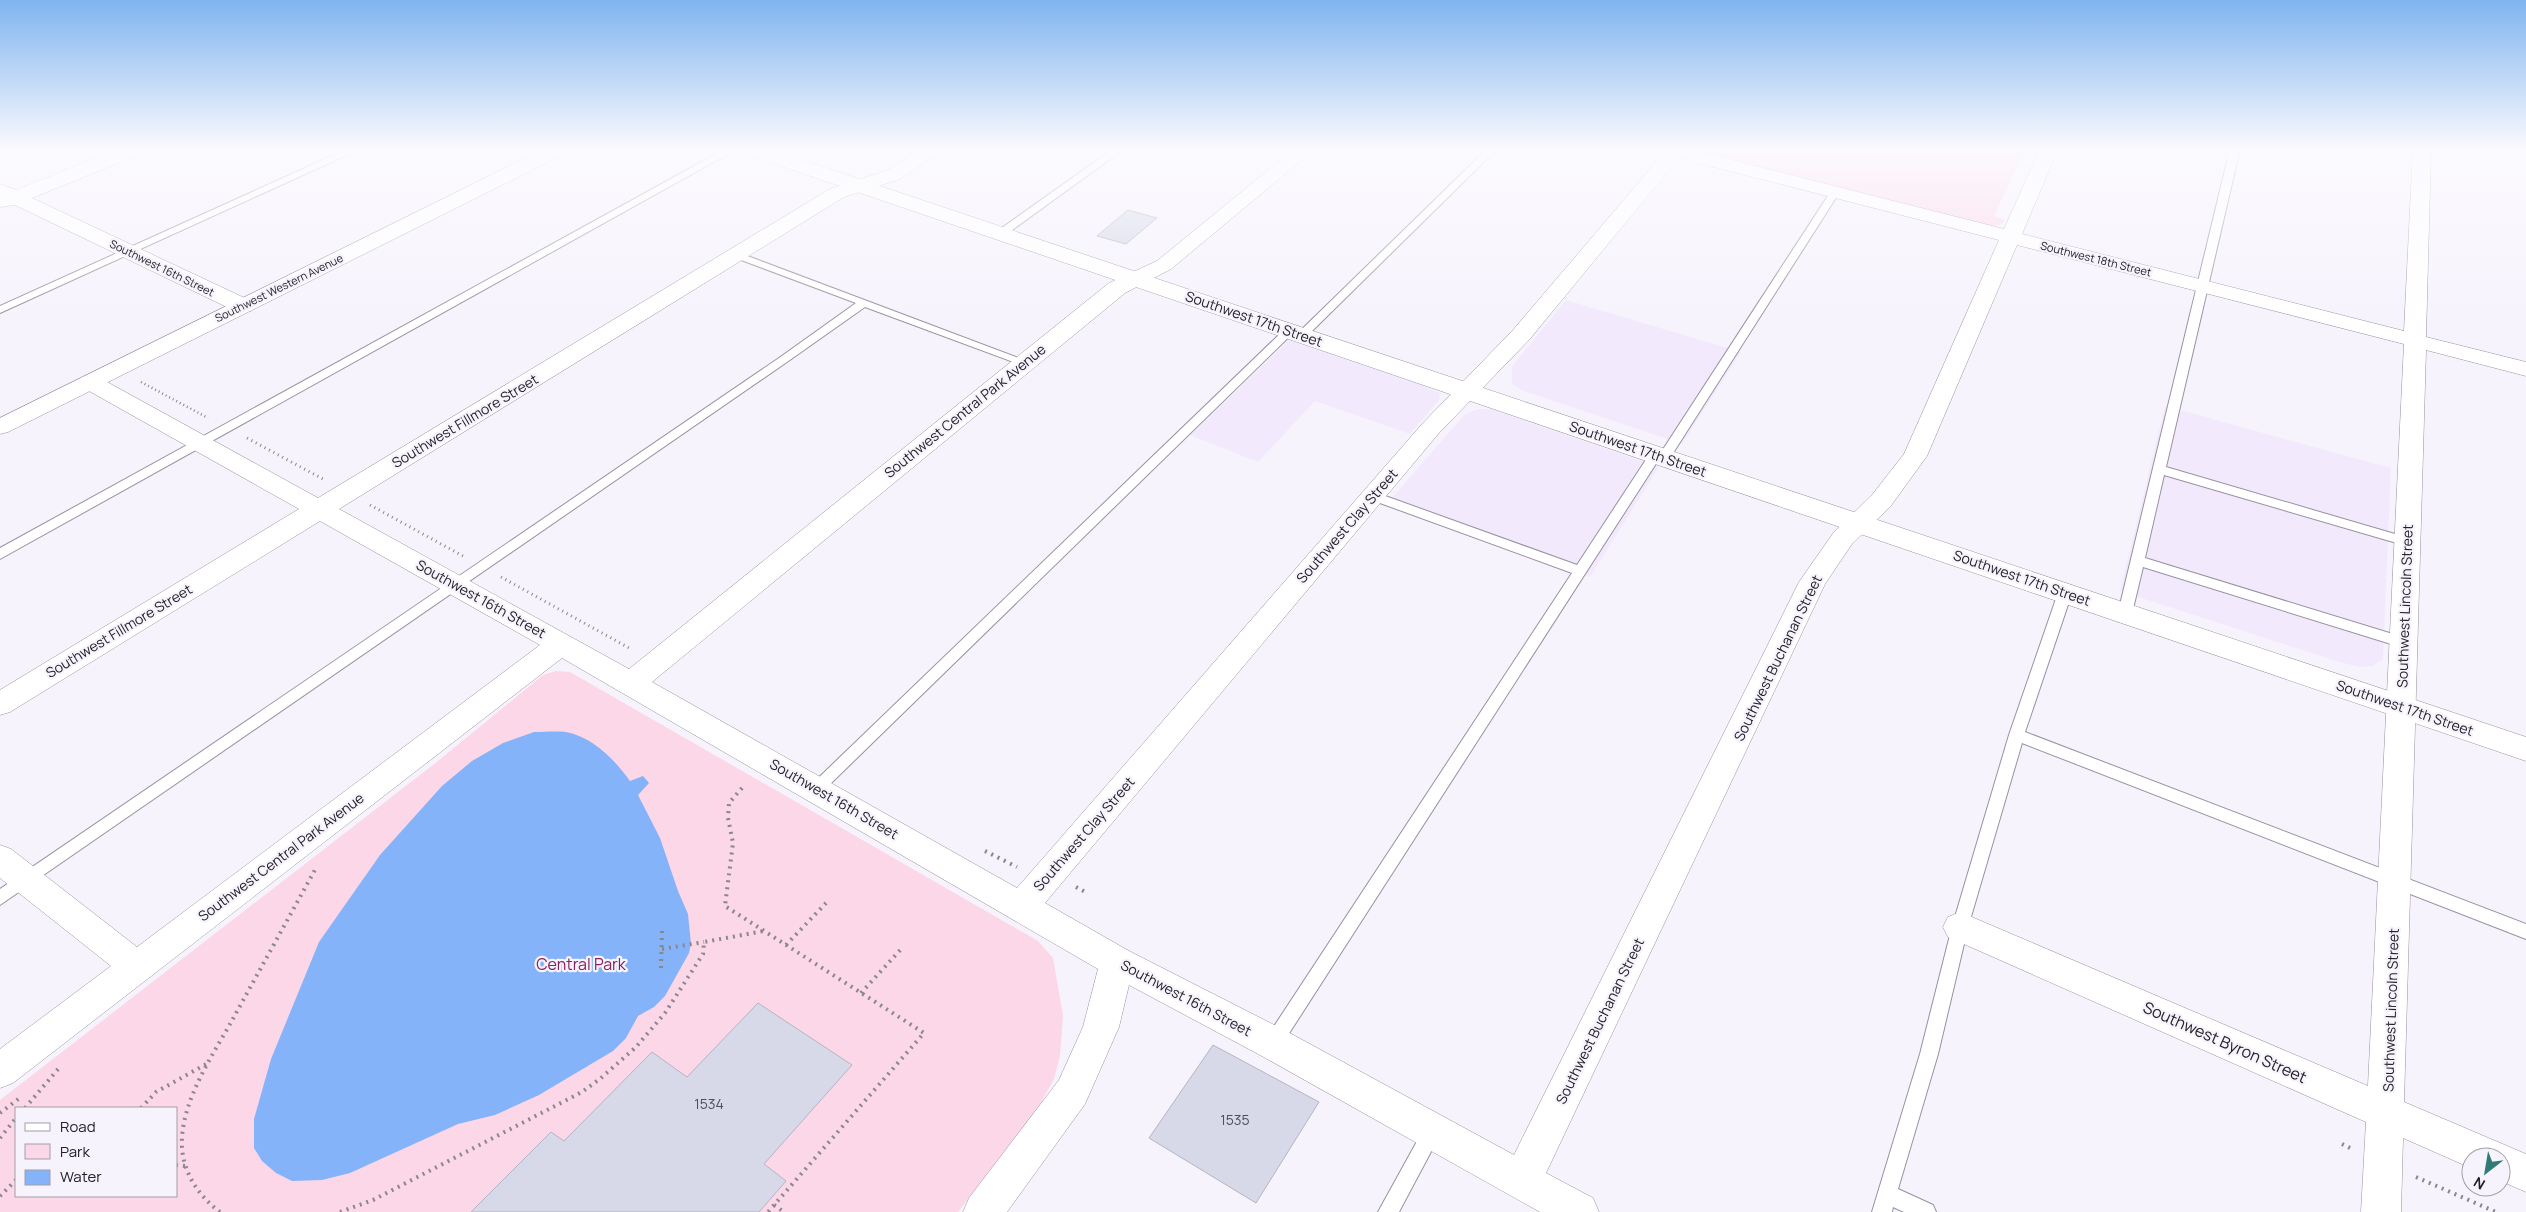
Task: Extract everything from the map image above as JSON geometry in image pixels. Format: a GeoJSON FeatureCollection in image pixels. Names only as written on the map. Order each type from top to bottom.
{"type":"FeatureCollection","features":[{"type":"Feature","properties":{"kind":"street","name":"Southwest 16th Street"},"geometry":{"type":"LineString","coordinates":[[24,206],[243,306]]}},
{"type":"Feature","properties":{"kind":"street","name":"Southwest Western Avenue"},"geometry":{"type":"LineString","coordinates":[[0,427],[445,206]]}},
{"type":"Feature","properties":{"kind":"street","name":"Southwest Fillmore Street"},"geometry":{"type":"LineString","coordinates":[[0,704],[817,206]]}},
{"type":"Feature","properties":{"kind":"street","name":"Southwest 17th Street"},"geometry":{"type":"LineString","coordinates":[[916,206],[2526,749]]}},
{"type":"Feature","properties":{"kind":"street","name":"Southwest Central Park Avenue"},"geometry":{"type":"LineString","coordinates":[[631,683],[1117,288],[1137,280],[1164,265],[1237,206]]}},
{"type":"Feature","properties":{"kind":"street","name":"Southwest Clay Street"},"geometry":{"type":"LineString","coordinates":[[1022,906],[1431,428],[1468,392],[1521,335],[1627,206]]}},
{"type":"Feature","properties":{"kind":"street","name":"Southwest 18th Street"},"geometry":{"type":"LineString","coordinates":[[1883,206],[2526,369]]}},
{"type":"Feature","properties":{"kind":"street","name":"Southwest Buchanan Street"},"geometry":{"type":"LineString","coordinates":[[1523,1179],[1813,582],[1843,538],[1860,524],[1901,476],[1915,456],[2024,206]]}},
{"type":"Feature","properties":{"kind":"street","name":"Southwest Lincoln Street"},"geometry":{"type":"LineString","coordinates":[[2381,1212],[2396,882],[2420,206]]}},
{"type":"Feature","properties":{"kind":"street","name":"Southwest 16th Street"},"geometry":{"type":"LineString","coordinates":[[90,382],[456,584],[1117,962],[1273,1043],[1523,1179],[1579,1212]]}},
{"type":"Feature","properties":{"kind":"street","name":"Southwest Central Park Avenue"},"geometry":{"type":"LineString","coordinates":[[0,1071],[561,644]]}},
{"type":"Feature","properties":{"kind":"street"},"geometry":{"type":"LineString","coordinates":[[0,859],[13,889],[137,967]]}},
{"type":"Feature","properties":{"kind":"street","name":"Southwest Byron Street"},"geometry":{"type":"LineString","coordinates":[[1960,927],[2466,1147]]}},
{"type":"Feature","properties":{"kind":"street"},"geometry":{"type":"LineString","coordinates":[[983,1212],[1072,1092],[1101,1027],[1117,962]]}},
{"type":"Feature","properties":{"kind":"street"},"geometry":{"type":"LineString","coordinates":[[2511,1166],[2526,1173]]}},
{"type":"Feature","properties":{"kind":"lane"},"geometry":{"type":"LineString","coordinates":[[0,310],[231,206]]}},
{"type":"Feature","properties":{"kind":"lane"},"geometry":{"type":"LineString","coordinates":[[0,554],[630,206]]}},
{"type":"Feature","properties":{"kind":"lane"},"geometry":{"type":"LineString","coordinates":[[1000,234],[1040,206]]}},
{"type":"Feature","properties":{"kind":"lane"},"geometry":{"type":"LineString","coordinates":[[816,789],[1431,206]]}},
{"type":"Feature","properties":{"kind":"lane"},"geometry":{"type":"LineString","coordinates":[[1273,1043],[1581,571],[1660,456],[1826,206]]}},
{"type":"Feature","properties":{"kind":"lane"},"geometry":{"type":"LineString","coordinates":[[2125,613],[2222,206]]}},
{"type":"Feature","properties":{"kind":"lane"},"geometry":{"type":"LineString","coordinates":[[737,255],[1024,362]]}},
{"type":"Feature","properties":{"kind":"lane"},"geometry":{"type":"LineString","coordinates":[[13,889],[783,360],[864,302]]}},
{"type":"Feature","properties":{"kind":"lane"},"geometry":{"type":"LineString","coordinates":[[2159,469],[2407,542]]}},
{"type":"Feature","properties":{"kind":"lane"},"geometry":{"type":"LineString","coordinates":[[1373,496],[1581,571]]}},
{"type":"Feature","properties":{"kind":"lane"},"geometry":{"type":"LineString","coordinates":[[2138,561],[2404,643]]}},
{"type":"Feature","properties":{"kind":"lane"},"geometry":{"type":"LineString","coordinates":[[1926,1212],[1884,1203],[1929,1054],[1960,927],[2017,735],[2065,593]]}},
{"type":"Feature","properties":{"kind":"lane"},"geometry":{"type":"LineString","coordinates":[[2017,735],[2526,932]]}},
{"type":"Feature","properties":{"kind":"lane"},"geometry":{"type":"LineString","coordinates":[[1388,1212],[1433,1130]]}},
{"type":"Feature","properties":{"kind":"path"},"geometry":{"type":"LineString","coordinates":[[742,788],[729,803],[728,818],[734,843],[726,906],[924,1033],[768,1212]]}},
{"type":"Feature","properties":{"kind":"path"},"geometry":{"type":"LineString","coordinates":[[220,1212],[199,1196],[186,1166],[183,1127],[189,1105],[211,1061],[314,874],[318,862]]}},
{"type":"Feature","properties":{"kind":"path"},"geometry":{"type":"LineString","coordinates":[[786,945],[826,903]]}},
{"type":"Feature","properties":{"kind":"path"},"geometry":{"type":"LineString","coordinates":[[662,949],[764,930]]}},
{"type":"Feature","properties":{"kind":"path"},"geometry":{"type":"LineString","coordinates":[[660,968],[662,931]]}},
{"type":"Feature","properties":{"kind":"path"},"geometry":{"type":"LineString","coordinates":[[340,1212],[373,1200],[582,1092],[609,1074],[634,1051],[658,1023],[703,954],[704,942]]}},
{"type":"Feature","properties":{"kind":"path"},"geometry":{"type":"LineString","coordinates":[[861,993],[902,948]]}},
{"type":"Feature","properties":{"kind":"path"},"geometry":{"type":"LineString","coordinates":[[141,1107],[156,1092],[211,1061]]}},
{"type":"Feature","properties":{"kind":"path"},"geometry":{"type":"LineString","coordinates":[[0,1138],[15,1119]]}},
{"type":"Feature","properties":{"kind":"path"},"geometry":{"type":"LineString","coordinates":[[2342,1144],[2496,1212]]}},
{"type":"Feature","properties":{"kind":"path"},"geometry":{"type":"LineString","coordinates":[[178,1166],[186,1166]]}},
{"type":"Feature","properties":{"kind":"path"},"geometry":{"type":"LineString","coordinates":[[0,1196],[15,1181]]}},
{"type":"Feature","properties":{"kind":"path"},"geometry":{"type":"LineString","coordinates":[[774,1205],[784,1212]]}},
{"type":"Feature","properties":{"kind":"shaded area"},"geometry":{"type":"Polygon","coordinates":[[[1566,300],[1741,352],[1682,444],[1524,391],[1512,384],[1512,366],[1566,300]]]}},
{"type":"Feature","properties":{"kind":"shaded area"},"geometry":{"type":"Polygon","coordinates":[[[1289,340],[1424,386],[1440,393],[1439,400],[1410,434],[1315,401],[1258,462],[1190,435],[1289,340]]]}},
{"type":"Feature","properties":{"kind":"shaded area"},"geometry":{"type":"Polygon","coordinates":[[[2165,406],[2391,468],[2383,659],[2373,666],[2359,667],[2120,591],[2165,406]]]}},
{"type":"Feature","properties":{"kind":"shaded area"},"geometry":{"type":"Polygon","coordinates":[[[1478,409],[1491,409],[1659,467],[1590,577],[1388,502],[1465,414],[1478,409]]]}},
{"type":"Feature","properties":{"kind":"green space"},"geometry":{"type":"Polygon","coordinates":[[[1909,206],[1999,206],[1994,216],[2005,220],[2000,225],[1990,226],[1909,206]]]}},
{"type":"Feature","properties":{"kind":"green space","name":"Central Park"},"geometry":{"type":"Polygon","coordinates":[[[556,671],[570,672],[1038,941],[1053,958],[1063,1016],[1060,1056],[1054,1079],[1038,1108],[958,1212],[0,1212],[0,1100],[438,761],[543,675],[556,671]]]}},
{"type":"Feature","properties":{"kind":"water"},"geometry":{"type":"Polygon","coordinates":[[[534,732],[566,732],[576,735],[602,750],[630,781],[643,776],[649,783],[638,795],[660,838],[688,914],[691,944],[689,953],[665,996],[654,1007],[638,1016],[626,1038],[613,1051],[539,1095],[495,1115],[458,1124],[350,1173],[322,1180],[292,1181],[276,1173],[262,1161],[254,1148],[254,1119],[271,1059],[319,942],[380,855],[442,786],[472,761],[503,743],[534,732]]]}},
{"type":"Feature","properties":{"kind":"building"},"geometry":{"type":"Polygon","coordinates":[[[1128,210],[1157,218],[1126,244],[1097,236],[1128,210]]]}},
{"type":"Feature","properties":{"kind":"building"},"geometry":{"type":"Polygon","coordinates":[[[758,1003],[852,1065],[764,1164],[786,1181],[759,1212],[471,1212],[551,1132],[564,1141],[652,1052],[687,1077],[758,1003]]]}},
{"type":"Feature","properties":{"kind":"building"},"geometry":{"type":"Polygon","coordinates":[[[1213,1045],[1319,1102],[1256,1203],[1149,1138],[1213,1045]]]}}]}
